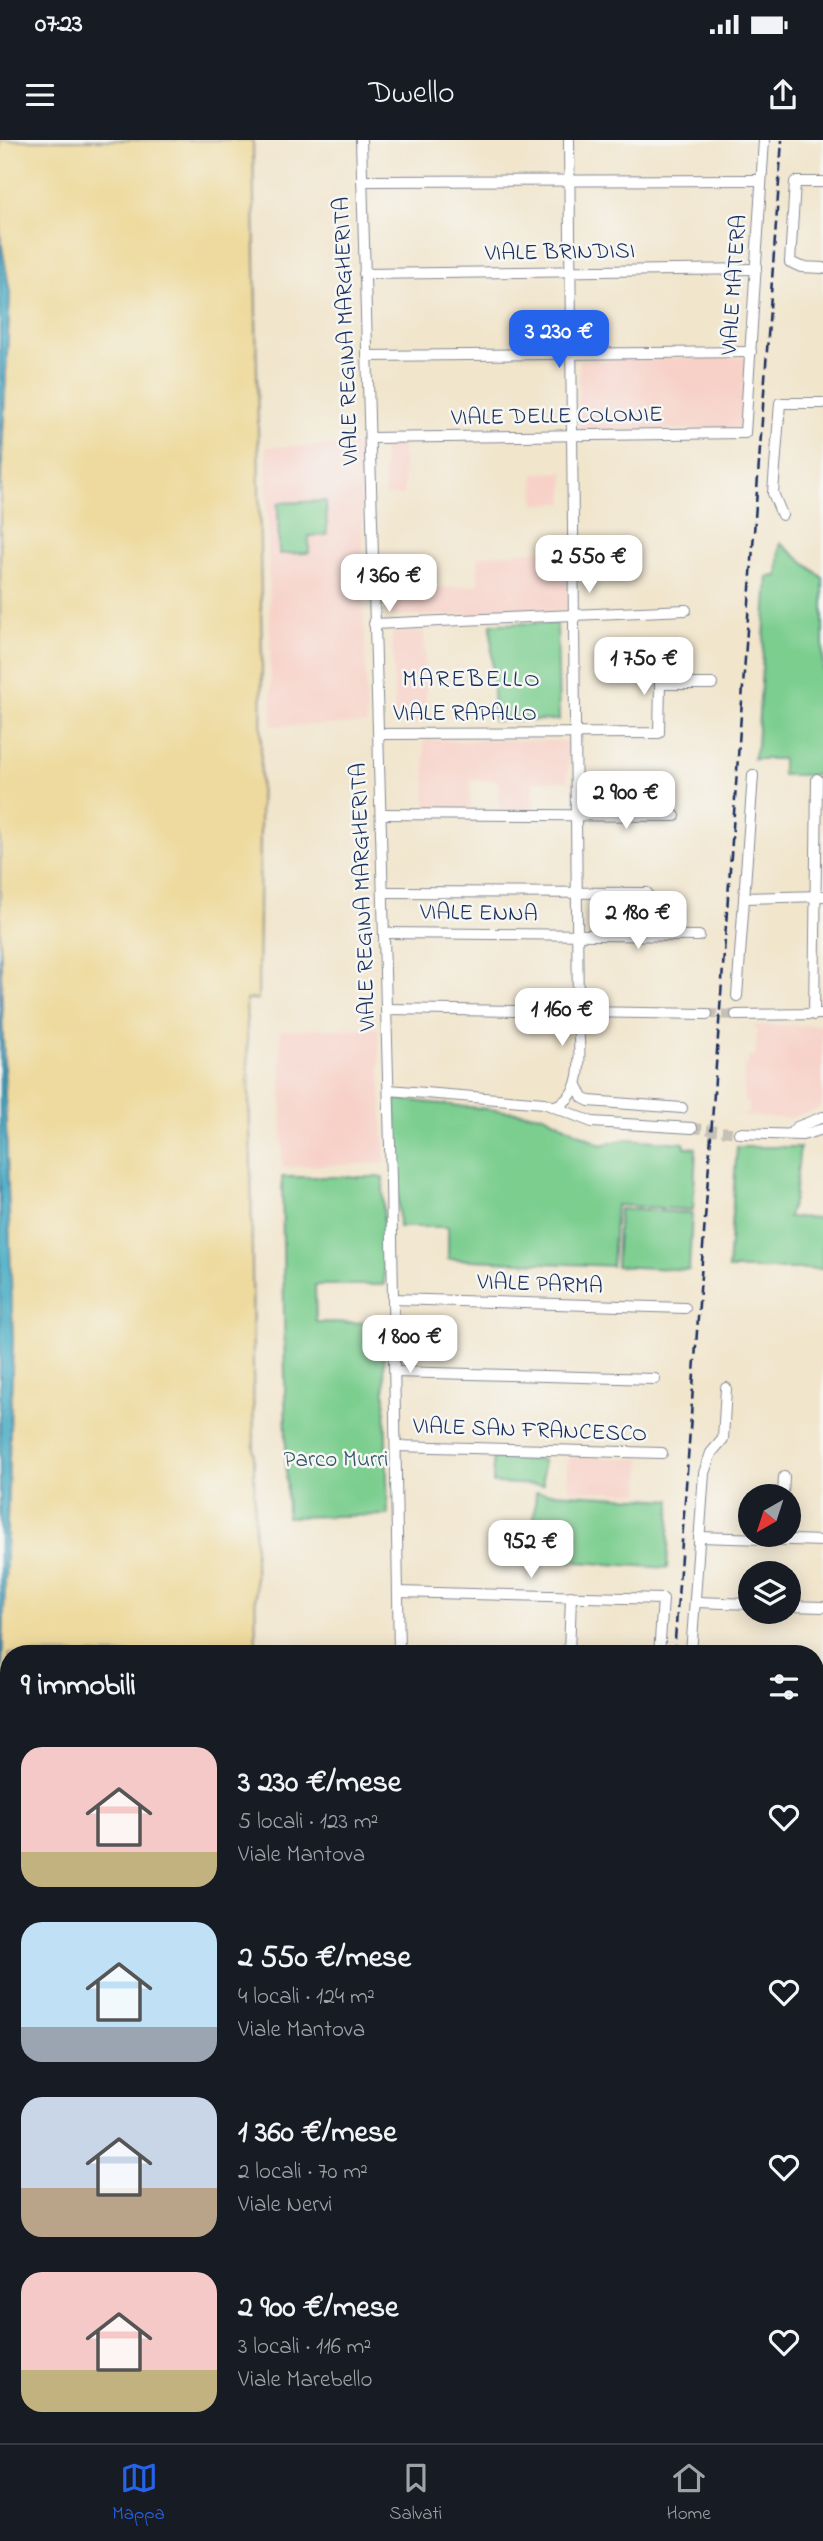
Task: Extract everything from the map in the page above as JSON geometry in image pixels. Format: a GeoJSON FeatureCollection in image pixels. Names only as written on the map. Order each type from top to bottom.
{"type":"FeatureCollection","features":[{"type":"Feature","properties":{"kind":"street","name":"VIALE REGINA MARGHERITA"},"geometry":{"type":"LineString","coordinates":[[361,140],[389,1090],[399,1645]]}},
{"type":"Feature","properties":{"kind":"street"},"geometry":{"type":"LineString","coordinates":[[569,140],[577,1085],[583,1098],[589,1101],[682,1108]]}},
{"type":"Feature","properties":{"kind":"street","name":"VIALE MATERA"},"geometry":{"type":"LineString","coordinates":[[745,433],[764,140]]}},
{"type":"Feature","properties":{"kind":"street"},"geometry":{"type":"LineString","coordinates":[[362,181],[761,180]]}},
{"type":"Feature","properties":{"kind":"street"},"geometry":{"type":"LineString","coordinates":[[823,182],[795,182],[790,262],[801,267],[823,268]]}},
{"type":"Feature","properties":{"kind":"street","name":"VIALE BRINDISI"},"geometry":{"type":"LineString","coordinates":[[364,274],[756,269]]}},
{"type":"Feature","properties":{"kind":"street"},"geometry":{"type":"LineString","coordinates":[[367,356],[751,352]]}},
{"type":"Feature","properties":{"kind":"street"},"geometry":{"type":"LineString","coordinates":[[782,515],[773,493],[780,403],[823,403]]}},
{"type":"Feature","properties":{"kind":"street","name":"VIALE DELLE COLONIE"},"geometry":{"type":"LineString","coordinates":[[370,438],[745,433]]}},
{"type":"Feature","properties":{"kind":"street"},"geometry":{"type":"LineString","coordinates":[[374,624],[686,610]]}},
{"type":"Feature","properties":{"kind":"street","name":"VIALE RAPALLO"},"geometry":{"type":"LineString","coordinates":[[379,734],[659,733],[660,684],[712,684]]}},
{"type":"Feature","properties":{"kind":"street"},"geometry":{"type":"LineString","coordinates":[[737,996],[753,775]]}},
{"type":"Feature","properties":{"kind":"street"},"geometry":{"type":"LineString","coordinates":[[736,1014],[820,1015],[817,779]]}},
{"type":"Feature","properties":{"kind":"street"},"geometry":{"type":"LineString","coordinates":[[380,814],[675,816]]}},
{"type":"Feature","properties":{"kind":"street"},"geometry":{"type":"LineString","coordinates":[[383,892],[648,893]]}},
{"type":"Feature","properties":{"kind":"street"},"geometry":{"type":"LineString","coordinates":[[744,898],[820,896]]}},
{"type":"Feature","properties":{"kind":"street","name":"VIALE ENNA"},"geometry":{"type":"LineString","coordinates":[[384,933],[699,936]]}},
{"type":"Feature","properties":{"kind":"street"},"geometry":{"type":"LineString","coordinates":[[386,1009],[707,1014]]}},
{"type":"Feature","properties":{"kind":"street"},"geometry":{"type":"LineString","coordinates":[[555,1107],[568,1100],[577,1085]]}},
{"type":"Feature","properties":{"kind":"street"},"geometry":{"type":"LineString","coordinates":[[389,1090],[523,1101],[555,1107],[592,1122],[692,1128]]}},
{"type":"Feature","properties":{"kind":"street"},"geometry":{"type":"LineString","coordinates":[[791,1133],[797,1127],[823,1117]]}},
{"type":"Feature","properties":{"kind":"street"},"geometry":{"type":"LineString","coordinates":[[739,1133],[802,1135],[823,1129]]}},
{"type":"Feature","properties":{"kind":"street","name":"VIALE PARMA"},"geometry":{"type":"LineString","coordinates":[[393,1299],[685,1308]]}},
{"type":"Feature","properties":{"kind":"street"},"geometry":{"type":"LineString","coordinates":[[395,1372],[655,1379]]}},
{"type":"Feature","properties":{"kind":"street"},"geometry":{"type":"LineString","coordinates":[[692,1645],[704,1473],[711,1453],[723,1439],[726,1388]]}},
{"type":"Feature","properties":{"kind":"street","name":"VIALE SAN FRANCESCO"},"geometry":{"type":"LineString","coordinates":[[396,1446],[662,1454]]}},
{"type":"Feature","properties":{"kind":"street"},"geometry":{"type":"LineString","coordinates":[[784,1477],[784,1484]]}},
{"type":"Feature","properties":{"kind":"street"},"geometry":{"type":"LineString","coordinates":[[699,1537],[738,1537]]}},
{"type":"Feature","properties":{"kind":"street"},"geometry":{"type":"LineString","coordinates":[[802,1539],[823,1541]]}},
{"type":"Feature","properties":{"kind":"street"},"geometry":{"type":"LineString","coordinates":[[399,1592],[663,1599],[660,1645]]}},
{"type":"Feature","properties":{"kind":"street"},"geometry":{"type":"LineString","coordinates":[[569,1645],[571,1596]]}},
{"type":"Feature","properties":{"kind":"street"},"geometry":{"type":"LineString","coordinates":[[697,1602],[738,1604]]}},
{"type":"Feature","properties":{"kind":"street"},"geometry":{"type":"LineString","coordinates":[[801,1606],[823,1607]]}},
{"type":"Feature","properties":{"kind":"shaded area"},"geometry":{"type":"Polygon","coordinates":[[[748,357],[742,428],[579,432],[579,360],[748,357]]]}},
{"type":"Feature","properties":{"kind":"shaded area"},"geometry":{"type":"Polygon","coordinates":[[[403,443],[404,495],[385,496],[383,444],[403,443]]]}},
{"type":"Feature","properties":{"kind":"shaded area"},"geometry":{"type":"Polygon","coordinates":[[[360,445],[367,724],[272,726],[266,447],[360,445]]]}},
{"type":"Feature","properties":{"kind":"shaded area"},"geometry":{"type":"Polygon","coordinates":[[[564,472],[564,503],[535,504],[534,473],[564,472]]]}},
{"type":"Feature","properties":{"kind":"shaded area"},"geometry":{"type":"Polygon","coordinates":[[[564,548],[569,611],[388,617],[388,592],[478,585],[478,556],[564,548]]]}},
{"type":"Feature","properties":{"kind":"shaded area"},"geometry":{"type":"Polygon","coordinates":[[[424,631],[427,723],[395,724],[392,632],[424,631]]]}},
{"type":"Feature","properties":{"kind":"shaded area"},"geometry":{"type":"Polygon","coordinates":[[[424,740],[568,741],[568,781],[533,781],[533,809],[499,809],[498,781],[471,780],[470,808],[426,808],[424,740]]]}},
{"type":"Feature","properties":{"kind":"shaded area"},"geometry":{"type":"Polygon","coordinates":[[[752,1025],[823,1025],[823,1104],[816,1110],[790,1118],[741,1116],[748,1112],[748,1102],[744,1102],[744,1067],[748,1065],[748,1057],[755,1057],[757,1030],[752,1025]]]}},
{"type":"Feature","properties":{"kind":"shaded area"},"geometry":{"type":"Polygon","coordinates":[[[378,1028],[385,1163],[283,1167],[280,1030],[378,1028]]]}},
{"type":"Feature","properties":{"kind":"shaded area"},"geometry":{"type":"Polygon","coordinates":[[[570,1456],[641,1459],[640,1493],[569,1490],[567,1464],[570,1456]]]}},
{"type":"Feature","properties":{"kind":"green space"},"geometry":{"type":"Polygon","coordinates":[[[326,501],[327,535],[309,536],[309,553],[279,554],[278,503],[326,501]]]}},
{"type":"Feature","properties":{"kind":"green space"},"geometry":{"type":"Polygon","coordinates":[[[780,543],[823,578],[823,775],[782,775],[782,759],[753,759],[757,745],[768,577],[778,576],[780,543]]]}},
{"type":"Feature","properties":{"kind":"green space"},"geometry":{"type":"Polygon","coordinates":[[[557,623],[559,720],[494,721],[491,624],[557,623]]]}},
{"type":"Feature","properties":{"kind":"green space"},"geometry":{"type":"Polygon","coordinates":[[[395,1099],[544,1115],[601,1145],[627,1139],[684,1143],[685,1147],[696,1148],[693,1210],[616,1205],[612,1266],[448,1259],[448,1227],[399,1227],[395,1099]]]}},
{"type":"Feature","properties":{"kind":"green space"},"geometry":{"type":"Polygon","coordinates":[[[737,1147],[800,1147],[794,1199],[788,1217],[822,1218],[823,1269],[728,1269],[737,1147]]]}},
{"type":"Feature","properties":{"kind":"green space","name":"Parco Murri"},"geometry":{"type":"Polygon","coordinates":[[[282,1177],[383,1177],[384,1285],[315,1285],[316,1322],[383,1323],[388,1515],[287,1517],[282,1177]]]}},
{"type":"Feature","properties":{"kind":"green space"},"geometry":{"type":"Polygon","coordinates":[[[619,1209],[692,1213],[689,1270],[616,1266],[619,1209]]]}},
{"type":"Feature","properties":{"kind":"green space"},"geometry":{"type":"Polygon","coordinates":[[[493,1458],[543,1460],[543,1485],[493,1483],[493,1458]]]}},
{"type":"Feature","properties":{"kind":"green space"},"geometry":{"type":"Polygon","coordinates":[[[536,1492],[671,1500],[667,1568],[531,1559],[536,1492]]]}},
{"type":"Feature","properties":{"kind":"sand"},"geometry":{"type":"Polygon","coordinates":[[[0,140],[253,140],[262,661],[258,999],[246,1000],[251,1164],[256,1645],[3,1645],[13,1339],[0,946],[0,493],[10,293],[0,235],[0,140]]]}},
{"type":"Feature","properties":{"kind":"water"},"geometry":{"type":"Polygon","coordinates":[[[0,235],[10,293],[0,493],[0,235]]]}},
{"type":"Feature","properties":{"kind":"water"},"geometry":{"type":"Polygon","coordinates":[[[0,946],[13,1339],[3,1645],[0,1645],[0,946]]]}},
{"type":"Feature","properties":{"kind":"tunnel"},"geometry":{"type":"LineString","coordinates":[[707,1014],[736,1015]]}},
{"type":"Feature","properties":{"kind":"tunnel"},"geometry":{"type":"LineString","coordinates":[[692,1128],[739,1133]]}},
{"type":"Feature","properties":{"kind":"railway"},"geometry":{"type":"LineString","coordinates":[[675,1645],[782,140]]}},
{"type":"Feature","properties":{"kind":"district","name":"MAREBELLO"},"geometry":{"type":"Point","coordinates":[472,680]}}]}
